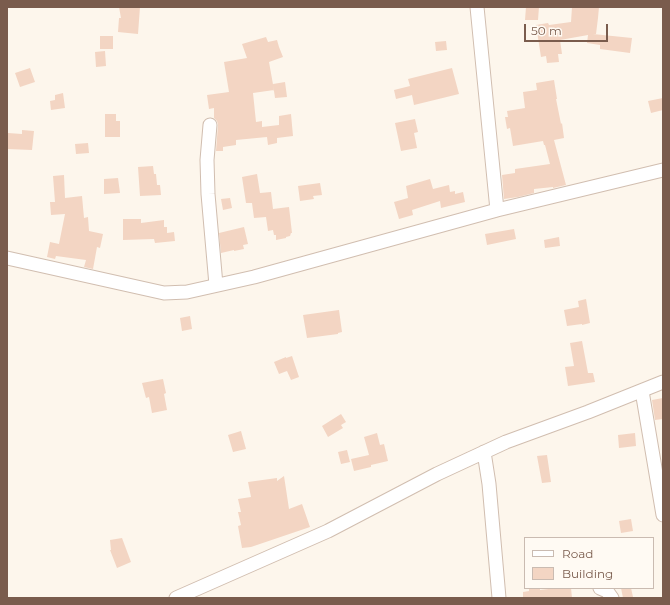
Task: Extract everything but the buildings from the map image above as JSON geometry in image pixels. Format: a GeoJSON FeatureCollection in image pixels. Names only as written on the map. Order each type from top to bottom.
{"type":"FeatureCollection","features":[{"type":"Feature","properties":{"kind":"street"},"geometry":{"type":"LineString","coordinates":[[477,7],[498,210]]}},
{"type":"Feature","properties":{"kind":"street"},"geometry":{"type":"LineString","coordinates":[[210,125],[207,160],[208,194],[216,286]]}},
{"type":"Feature","properties":{"kind":"street"},"geometry":{"type":"LineString","coordinates":[[7,258],[164,293],[187,292],[254,277],[498,210],[663,170]]}},
{"type":"Feature","properties":{"kind":"street"},"geometry":{"type":"LineString","coordinates":[[176,598],[328,531],[437,474],[506,442],[588,412],[663,382]]}},
{"type":"Feature","properties":{"kind":"street"},"geometry":{"type":"LineString","coordinates":[[642,391],[663,514]]}},
{"type":"Feature","properties":{"kind":"street"},"geometry":{"type":"LineString","coordinates":[[484,452],[499,598]]}},
{"type":"Feature","properties":{"kind":"street"},"geometry":{"type":"LineString","coordinates":[[602,589],[607,591],[612,598]]}}]}
